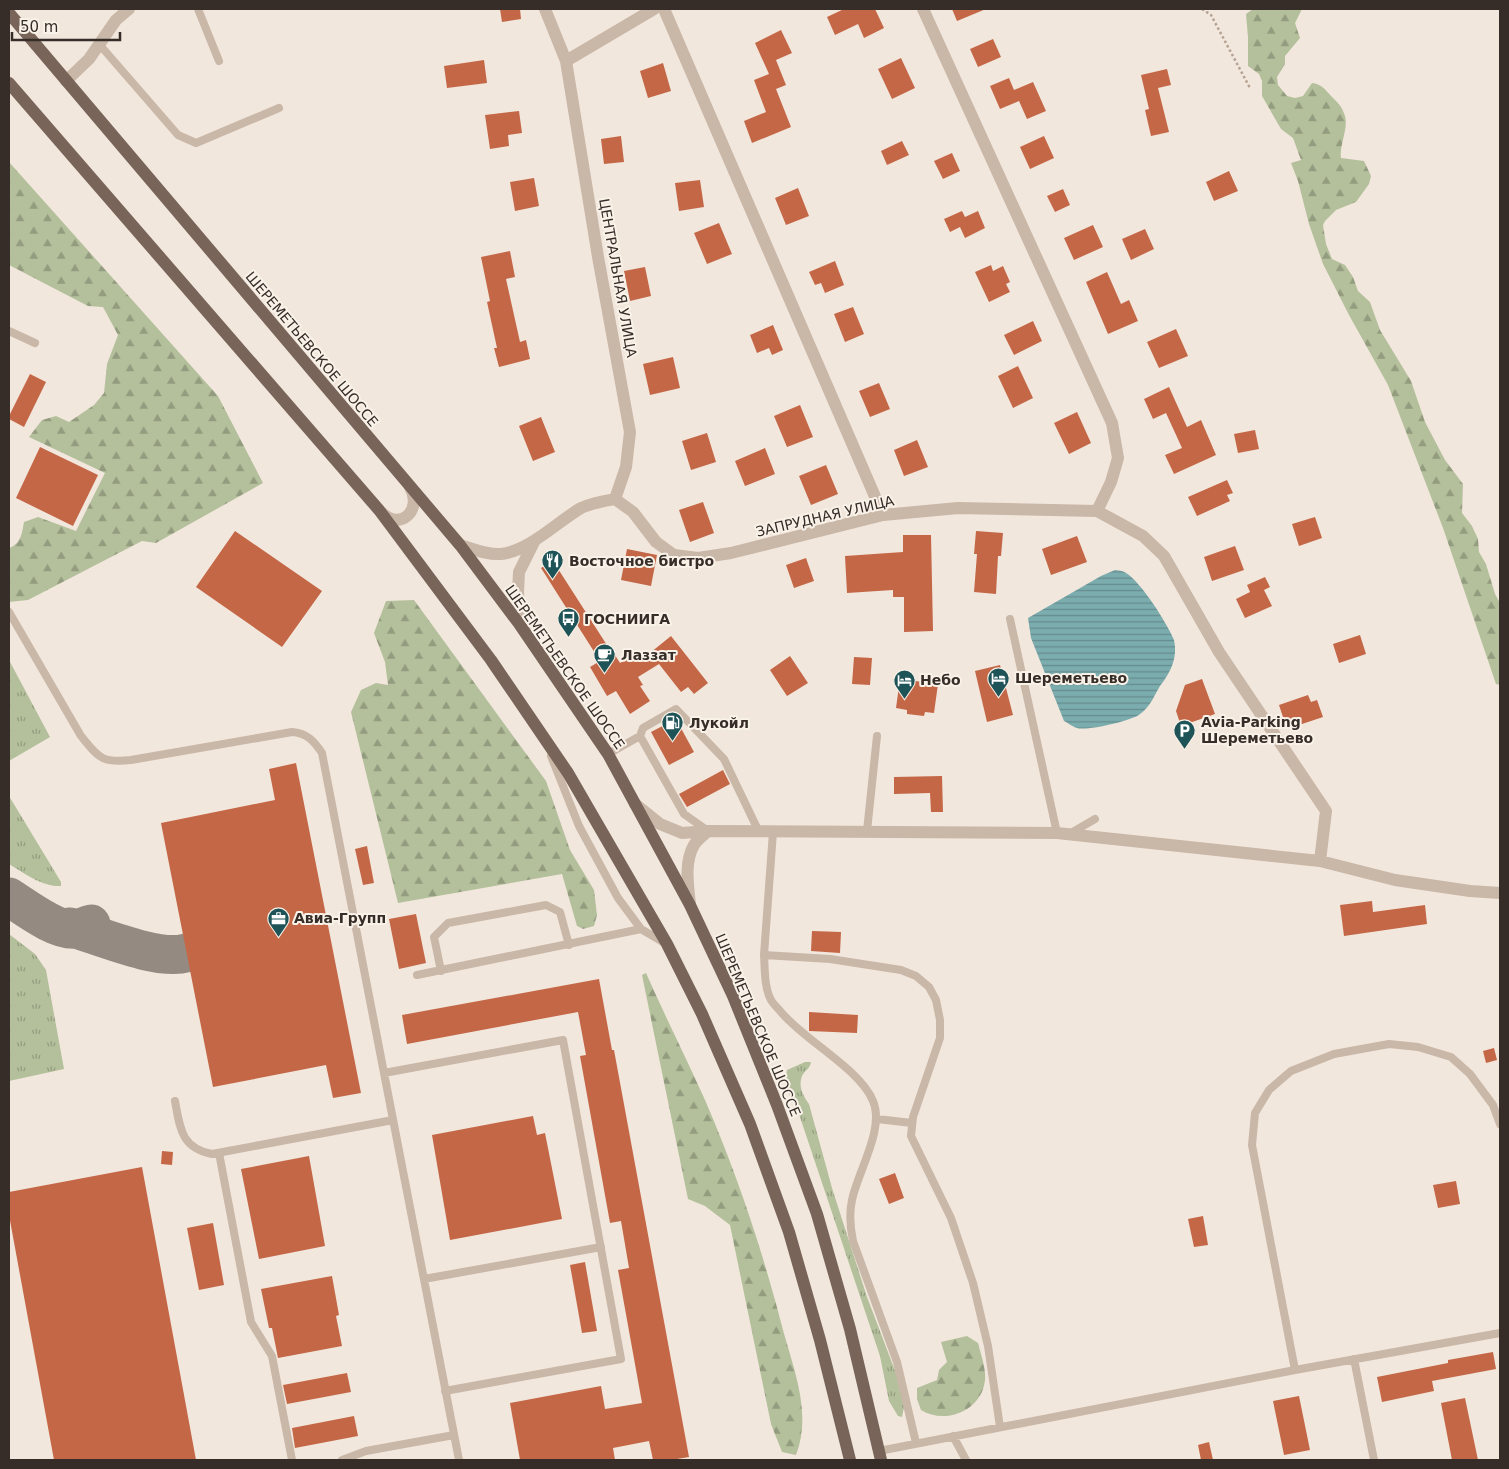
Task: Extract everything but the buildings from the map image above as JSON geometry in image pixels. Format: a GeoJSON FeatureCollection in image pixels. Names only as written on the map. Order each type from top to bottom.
{"type":"FeatureCollection","features":[{"type":"Feature","properties":{"kind":"main road","name":"ШЕРЕМЕТЬЕВСКОЕ ШОССЕ"},"geometry":{"type":"LineString","coordinates":[[9,13],[460,545],[520,625],[608,754],[690,905],[733,996],[777,1105],[817,1214],[850,1329],[880,1456]]}},
{"type":"Feature","properties":{"kind":"main road"},"geometry":{"type":"LineString","coordinates":[[9,83],[379,510],[491,660],[568,773],[667,944],[702,1014],[750,1124],[789,1232],[820,1340],[849,1460]]}},
{"type":"Feature","properties":{"kind":"street"},"geometry":{"type":"LineString","coordinates":[[66,81],[89,59],[116,20],[127,9]]}},
{"type":"Feature","properties":{"kind":"street","name":"ЦЕНТРАЛЬНАЯ УЛИЦА"},"geometry":{"type":"LineString","coordinates":[[545,9],[566,61],[598,257],[630,432],[626,467],[615,499]]}},
{"type":"Feature","properties":{"kind":"street"},"geometry":{"type":"LineString","coordinates":[[566,61],[654,9]]}},
{"type":"Feature","properties":{"kind":"street"},"geometry":{"type":"LineString","coordinates":[[664,9],[883,515]]}},
{"type":"Feature","properties":{"kind":"street"},"geometry":{"type":"LineString","coordinates":[[923,9],[1112,423],[1118,458],[1111,482],[1097,511],[1143,536],[1164,556],[1219,652],[1326,811],[1320,861]]}},
{"type":"Feature","properties":{"kind":"street"},"geometry":{"type":"LineString","coordinates":[[379,510],[386,517],[395,520],[404,519],[411,513],[415,505],[415,495],[410,487]]}},
{"type":"Feature","properties":{"kind":"street"},"geometry":{"type":"LineString","coordinates":[[460,545],[489,554],[503,554],[535,540],[583,507],[615,499]]}},
{"type":"Feature","properties":{"kind":"street","name":"ЗАПРУДНАЯ УЛИЦА"},"geometry":{"type":"LineString","coordinates":[[615,499],[633,512],[656,542],[674,555],[698,558],[732,553],[883,515],[958,508],[1097,511]]}},
{"type":"Feature","properties":{"kind":"street"},"geometry":{"type":"LineString","coordinates":[[520,625],[519,572],[535,540]]}},
{"type":"Feature","properties":{"kind":"street"},"geometry":{"type":"LineString","coordinates":[[635,804],[660,824],[682,833],[708,831],[867,831],[1063,834],[1320,861],[1395,880],[1470,891],[1500,893]]}},
{"type":"Feature","properties":{"kind":"street"},"geometry":{"type":"LineString","coordinates":[[690,905],[687,879],[689,861],[694,846],[708,831]]}},
{"type":"Feature","properties":{"kind":"lane"},"geometry":{"type":"LineString","coordinates":[[198,9],[219,60]]}},
{"type":"Feature","properties":{"kind":"lane"},"geometry":{"type":"LineString","coordinates":[[99,44],[178,135],[196,143],[279,108]]}},
{"type":"Feature","properties":{"kind":"lane"},"geometry":{"type":"LineString","coordinates":[[9,331],[35,343]]}},
{"type":"Feature","properties":{"kind":"lane"},"geometry":{"type":"LineString","coordinates":[[9,612],[77,729],[94,752],[104,759],[116,762],[131,760],[292,732],[302,733],[322,753],[459,1460]]}},
{"type":"Feature","properties":{"kind":"lane"},"geometry":{"type":"LineString","coordinates":[[1010,619],[1063,834],[1096,819]]}},
{"type":"Feature","properties":{"kind":"lane"},"geometry":{"type":"LineString","coordinates":[[608,754],[640,736],[643,728],[676,708],[724,759],[758,832]]}},
{"type":"Feature","properties":{"kind":"lane"},"geometry":{"type":"LineString","coordinates":[[640,736],[684,814],[708,831]]}},
{"type":"Feature","properties":{"kind":"lane"},"geometry":{"type":"LineString","coordinates":[[867,831],[876,736]]}},
{"type":"Feature","properties":{"kind":"lane"},"geometry":{"type":"LineString","coordinates":[[544,738],[579,826],[618,898],[641,929],[667,944]]}},
{"type":"Feature","properties":{"kind":"lane"},"geometry":{"type":"LineString","coordinates":[[773,832],[764,955],[765,977],[771,1000],[791,1025],[860,1080],[873,1101],[877,1120],[873,1139],[862,1166],[852,1201],[850,1223],[853,1241],[896,1362],[916,1443]]}},
{"type":"Feature","properties":{"kind":"lane"},"geometry":{"type":"LineString","coordinates":[[441,971],[434,938],[448,923],[546,905],[560,912],[569,945]]}},
{"type":"Feature","properties":{"kind":"lane"},"geometry":{"type":"LineString","coordinates":[[417,975],[641,929]]}},
{"type":"Feature","properties":{"kind":"lane"},"geometry":{"type":"LineString","coordinates":[[764,955],[830,959],[901,970],[916,976],[928,987],[936,1000],[940,1020],[940,1038],[913,1117],[911,1136],[951,1218],[973,1283],[988,1346],[1000,1427]]}},
{"type":"Feature","properties":{"kind":"lane"},"geometry":{"type":"LineString","coordinates":[[384,1073],[563,1040],[621,1359],[446,1391]]}},
{"type":"Feature","properties":{"kind":"lane"},"geometry":{"type":"LineString","coordinates":[[1295,1370],[1252,1145],[1254,1113],[1269,1090],[1291,1071],[1334,1054],[1389,1044],[1418,1047],[1451,1057],[1470,1074],[1493,1105],[1500,1124]]}},
{"type":"Feature","properties":{"kind":"lane"},"geometry":{"type":"LineString","coordinates":[[175,1101],[186,1141],[196,1149],[212,1154],[393,1120]]}},
{"type":"Feature","properties":{"kind":"lane"},"geometry":{"type":"LineString","coordinates":[[877,1120],[912,1123]]}},
{"type":"Feature","properties":{"kind":"lane"},"geometry":{"type":"LineString","coordinates":[[220,1152],[251,1322],[272,1356],[292,1460]]}},
{"type":"Feature","properties":{"kind":"lane"},"geometry":{"type":"LineString","coordinates":[[424,1279],[601,1247]]}},
{"type":"Feature","properties":{"kind":"lane"},"geometry":{"type":"LineString","coordinates":[[880,1456],[916,1443],[1295,1370],[1500,1333]]}},
{"type":"Feature","properties":{"kind":"lane"},"geometry":{"type":"LineString","coordinates":[[1354,1359],[1374,1460]]}},
{"type":"Feature","properties":{"kind":"lane"},"geometry":{"type":"LineString","coordinates":[[342,1460],[366,1451],[454,1434]]}},
{"type":"Feature","properties":{"kind":"lane"},"geometry":{"type":"LineString","coordinates":[[953,1436],[966,1460]]}},
{"type":"Feature","properties":{"kind":"path"},"geometry":{"type":"LineString","coordinates":[[1202,9],[1211,15],[1250,88]]}},
{"type":"Feature","properties":{"kind":"green space"},"geometry":{"type":"Polygon","coordinates":[[[1253,9],[1302,9],[1295,23],[1300,38],[1285,56],[1285,64],[1277,77],[1278,85],[1287,96],[1295,98],[1303,96],[1312,83],[1318,84],[1325,89],[1342,109],[1345,116],[1346,122],[1341,158],[1364,161],[1371,176],[1369,184],[1356,202],[1336,210],[1325,221],[1323,225],[1326,244],[1332,259],[1345,265],[1353,277],[1358,291],[1370,302],[1380,330],[1411,381],[1425,422],[1445,460],[1463,484],[1462,513],[1472,526],[1478,539],[1479,552],[1486,564],[1495,594],[1500,603],[1500,685],[1496,684],[1443,528],[1388,385],[1323,264],[1291,163],[1301,160],[1293,138],[1281,129],[1262,96],[1262,81],[1259,74],[1248,66],[1246,14],[1253,9]]]}},
{"type":"Feature","properties":{"kind":"green space"},"geometry":{"type":"Polygon","coordinates":[[[9,162],[218,396],[263,483],[156,543],[142,541],[28,600],[9,602],[9,548],[18,541],[22,534],[24,522],[38,517],[76,531],[105,473],[29,437],[42,420],[56,416],[69,422],[94,405],[104,393],[107,364],[118,335],[103,307],[88,306],[9,265],[9,162]]]}},
{"type":"Feature","properties":{"kind":"green space"},"geometry":{"type":"Polygon","coordinates":[[[414,600],[546,781],[570,850],[594,890],[597,915],[594,926],[583,929],[577,926],[562,874],[398,903],[351,712],[361,690],[376,683],[388,685],[385,662],[374,633],[386,601],[414,600]]]}},
{"type":"Feature","properties":{"kind":"green space"},"geometry":{"type":"Polygon","coordinates":[[[9,660],[50,737],[9,761],[9,660]]]}},
{"type":"Feature","properties":{"kind":"green space"},"geometry":{"type":"Polygon","coordinates":[[[9,796],[61,882],[61,886],[40,882],[9,864],[9,796]]]}},
{"type":"Feature","properties":{"kind":"green space"},"geometry":{"type":"Polygon","coordinates":[[[9,934],[35,954],[46,970],[64,1069],[9,1081],[9,934]]]}},
{"type":"Feature","properties":{"kind":"green space"},"geometry":{"type":"Polygon","coordinates":[[[646,973],[717,1128],[758,1242],[800,1392],[802,1424],[796,1455],[782,1452],[771,1424],[730,1225],[705,1206],[688,1199],[642,975],[646,973]]]}},
{"type":"Feature","properties":{"kind":"green space"},"geometry":{"type":"Polygon","coordinates":[[[805,1062],[811,1062],[802,1076],[802,1091],[809,1104],[832,1188],[867,1297],[902,1389],[904,1407],[902,1417],[898,1416],[889,1401],[880,1356],[798,1111],[788,1092],[785,1081],[787,1070],[805,1062]]]}},
{"type":"Feature","properties":{"kind":"green space"},"geometry":{"type":"Polygon","coordinates":[[[967,1336],[978,1343],[984,1366],[985,1380],[977,1400],[970,1407],[951,1415],[941,1416],[921,1410],[917,1399],[917,1388],[937,1380],[939,1370],[947,1362],[941,1342],[967,1336]]]}},
{"type":"Feature","properties":{"kind":"water"},"geometry":{"type":"Polygon","coordinates":[[[1115,570],[1123,571],[1139,585],[1166,624],[1174,640],[1173,664],[1149,705],[1140,714],[1128,720],[1109,725],[1077,728],[1064,721],[1031,638],[1028,618],[1101,576],[1115,570]]]}},
{"type":"Feature","properties":{"kind":"taxiway"},"geometry":{"type":"LineString","coordinates":[[9,897],[41,918],[60,927],[76,929],[91,924]]}},
{"type":"Feature","properties":{"kind":"taxiway"},"geometry":{"type":"LineString","coordinates":[[70,927],[145,951],[174,955],[186,953]]}},
{"type":"Feature","properties":{"kind":"place","name":"Восточное бистро"},"geometry":{"type":"Point","coordinates":[553,580]}},
{"type":"Feature","properties":{"kind":"place","name":"ГОСНИИГА"},"geometry":{"type":"Point","coordinates":[568,638]}},
{"type":"Feature","properties":{"kind":"place","name":"Лаззат"},"geometry":{"type":"Point","coordinates":[605,674]}},
{"type":"Feature","properties":{"kind":"place","name":"Шереметьево"},"geometry":{"type":"Point","coordinates":[999,697]}},
{"type":"Feature","properties":{"kind":"place","name":"Небо"},"geometry":{"type":"Point","coordinates":[904,699]}},
{"type":"Feature","properties":{"kind":"place","name":"Лукойл"},"geometry":{"type":"Point","coordinates":[673,742]}},
{"type":"Feature","properties":{"kind":"place","name":"Avia-Parking Шереметьево"},"geometry":{"type":"Point","coordinates":[1185,749]}},
{"type":"Feature","properties":{"kind":"place","name":"Авиа-Групп"},"geometry":{"type":"Point","coordinates":[278,937]}}]}
